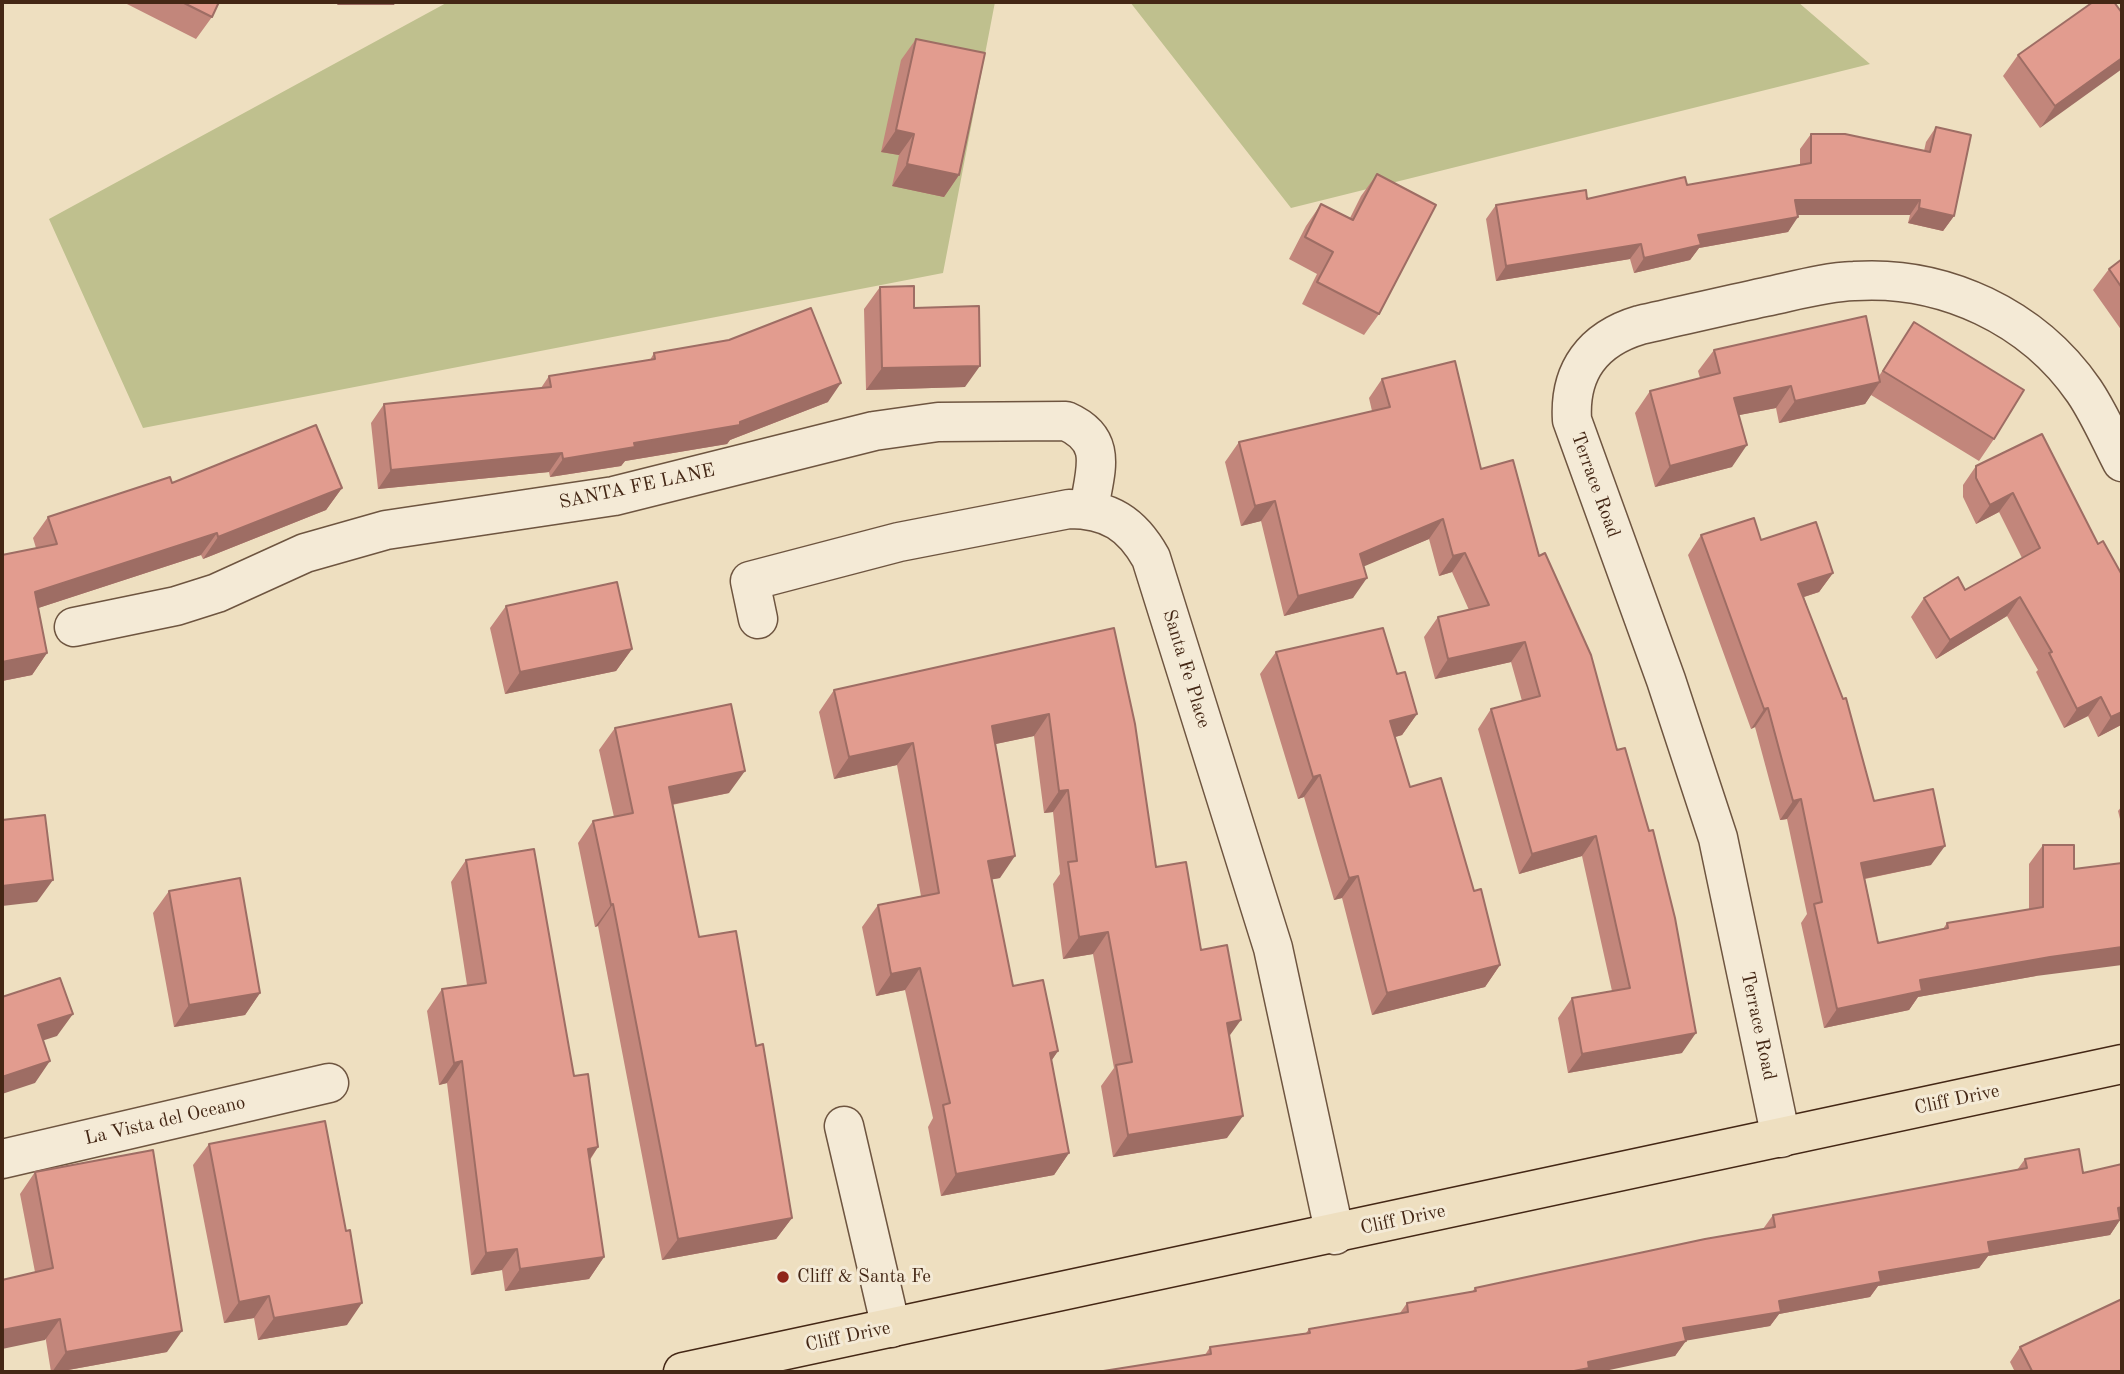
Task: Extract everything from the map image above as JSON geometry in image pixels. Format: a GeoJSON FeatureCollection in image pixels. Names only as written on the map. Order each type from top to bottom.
{"type":"FeatureCollection","features":[{"type":"Feature","properties":{"kind":"main road","name":"Cliff Drive"},"geometry":{"type":"LineString","coordinates":[[683,1372],[2122,1064]]}},
{"type":"Feature","properties":{"kind":"street","name":"Terrace Road"},"geometry":{"type":"LineString","coordinates":[[1781,1138],[1718,838],[1666,680],[1572,420],[1571,398],[1576,377],[1586,358],[1601,343],[1619,331],[1640,325],[1820,285],[1855,281],[1909,282],[1960,295],[1993,310],[2038,340],[2085,392],[2122,462]]}},
{"type":"Feature","properties":{"kind":"street","name":"SANTA FE LANE"},"geometry":{"type":"LineString","coordinates":[[74,627],[176,606],[217,593],[305,553],[386,530],[614,496],[820,442],[938,422],[1052,420],[1066,421],[1085,429],[1094,445],[1096,463],[1089,509]]}},
{"type":"Feature","properties":{"kind":"street","name":"Santa Fe Place"},"geometry":{"type":"LineString","coordinates":[[758,619],[750,581],[899,542],[1069,509],[1089,509],[1125,523],[1139,537],[1151,558],[1273,948],[1335,1234]]}},
{"type":"Feature","properties":{"kind":"street","name":"La Vista del Oceano"},"geometry":{"type":"LineString","coordinates":[[2,1159],[329,1083]]}},
{"type":"Feature","properties":{"kind":"street"},"geometry":{"type":"LineString","coordinates":[[844,1126],[891,1328]]}},
{"type":"Feature","properties":{"kind":"green space"},"geometry":{"type":"Polygon","coordinates":[[[448,2],[995,2],[943,273],[143,428],[49,219],[448,2]]]}},
{"type":"Feature","properties":{"kind":"green space"},"geometry":{"type":"Polygon","coordinates":[[[1130,2],[1798,2],[1870,64],[1291,208],[1130,2]]]}},
{"type":"Feature","properties":{"kind":"building"},"geometry":{"type":"Polygon","coordinates":[[[182,2],[219,2],[212,17],[182,2]]]}},
{"type":"Feature","properties":{"kind":"building"},"geometry":{"type":"Polygon","coordinates":[[[2093,2],[2114,2],[2122,13],[2122,58],[2055,106],[2018,55],[2093,2]]]}},
{"type":"Feature","properties":{"kind":"building"},"geometry":{"type":"Polygon","coordinates":[[[916,39],[985,53],[959,175],[907,164],[914,134],[896,130],[916,39]]]}},
{"type":"Feature","properties":{"kind":"building"},"geometry":{"type":"Polygon","coordinates":[[[1936,127],[1971,135],[1954,216],[1919,208],[1920,200],[1795,200],[1798,217],[1698,235],[1701,245],[1644,258],[1641,244],[1506,266],[1496,205],[1586,190],[1587,199],[1685,177],[1687,185],[1811,163],[1811,134],[1845,134],[1930,152],[1936,127]]]}},
{"type":"Feature","properties":{"kind":"building"},"geometry":{"type":"Polygon","coordinates":[[[1377,174],[1436,205],[1379,314],[1317,282],[1333,252],[1305,237],[1321,204],[1353,220],[1377,174]]]}},
{"type":"Feature","properties":{"kind":"building"},"geometry":{"type":"Polygon","coordinates":[[[2122,259],[2122,288],[2109,269],[2122,259]]]}},
{"type":"Feature","properties":{"kind":"building"},"geometry":{"type":"Polygon","coordinates":[[[914,286],[914,308],[979,306],[980,366],[882,368],[880,287],[914,286]]]}},
{"type":"Feature","properties":{"kind":"building"},"geometry":{"type":"Polygon","coordinates":[[[811,308],[841,383],[740,422],[740,425],[634,443],[635,447],[563,459],[562,453],[391,470],[384,404],[551,387],[549,376],[655,359],[654,353],[729,340],[811,308]]]}},
{"type":"Feature","properties":{"kind":"building"},"geometry":{"type":"Polygon","coordinates":[[[1866,316],[1880,382],[1795,401],[1791,386],[1734,398],[1747,445],[1670,466],[1650,391],[1720,373],[1714,350],[1866,316]]]}},
{"type":"Feature","properties":{"kind":"building"},"geometry":{"type":"Polygon","coordinates":[[[1914,322],[2024,390],[1994,439],[1883,371],[1914,322]]]}},
{"type":"Feature","properties":{"kind":"building"},"geometry":{"type":"Polygon","coordinates":[[[1455,361],[1481,469],[1513,460],[1539,556],[1545,553],[1591,655],[1617,750],[1625,748],[1649,831],[1653,830],[1675,918],[1696,1033],[1582,1054],[1572,998],[1630,988],[1596,836],[1532,854],[1491,709],[1540,696],[1525,642],[1448,659],[1438,617],[1489,605],[1465,553],[1453,556],[1443,519],[1360,554],[1367,578],[1298,596],[1275,501],[1255,506],[1239,442],[1390,407],[1382,379],[1455,361]]]}},
{"type":"Feature","properties":{"kind":"building"},"geometry":{"type":"Polygon","coordinates":[[[316,425],[342,488],[218,537],[217,533],[35,592],[47,653],[2,662],[2,555],[57,544],[48,517],[170,477],[172,483],[316,425]]]}},
{"type":"Feature","properties":{"kind":"building"},"geometry":{"type":"Polygon","coordinates":[[[2042,434],[2098,544],[2103,541],[2122,575],[2122,712],[2111,717],[2101,697],[2077,709],[2049,653],[2052,652],[2020,597],[1950,640],[1924,598],[1958,577],[1965,590],[2040,548],[2013,493],[1990,505],[1976,478],[1976,466],[2042,434]]]}},
{"type":"Feature","properties":{"kind":"building"},"geometry":{"type":"Polygon","coordinates":[[[1754,518],[1761,540],[1816,522],[1833,573],[1798,584],[1843,699],[1846,698],[1874,801],[1933,789],[1945,846],[1861,863],[1878,943],[1948,928],[1947,923],[2043,907],[2043,845],[2074,845],[2074,869],[2122,863],[2122,947],[1920,980],[1922,991],[1837,1009],[1814,904],[1822,902],[1801,799],[1793,801],[1768,708],[1764,709],[1701,535],[1754,518]]]}},
{"type":"Feature","properties":{"kind":"building"},"geometry":{"type":"Polygon","coordinates":[[[617,582],[632,649],[520,672],[506,606],[617,582]]]}},
{"type":"Feature","properties":{"kind":"building"},"geometry":{"type":"Polygon","coordinates":[[[1114,628],[1135,724],[1156,867],[1186,862],[1201,950],[1227,945],[1241,1020],[1227,1023],[1243,1116],[1128,1135],[1116,1065],[1132,1062],[1108,932],[1079,937],[1068,862],[1077,861],[1068,790],[1059,791],[1049,714],[992,726],[1015,856],[988,861],[1013,986],[1043,980],[1058,1051],[1050,1053],[1069,1153],[956,1174],[943,1105],[950,1103],[920,968],[891,974],[878,905],[939,893],[913,743],[849,757],[834,690],[1114,628]]]}},
{"type":"Feature","properties":{"kind":"building"},"geometry":{"type":"Polygon","coordinates":[[[1383,628],[1397,674],[1405,672],[1417,714],[1390,721],[1410,787],[1441,778],[1474,891],[1481,889],[1500,965],[1387,993],[1358,876],[1349,878],[1320,775],[1313,777],[1276,652],[1383,628]]]}},
{"type":"Feature","properties":{"kind":"building"},"geometry":{"type":"Polygon","coordinates":[[[731,704],[745,771],[669,787],[699,937],[736,931],[756,1046],[763,1044],[792,1218],[678,1239],[613,904],[611,905],[593,821],[633,813],[615,728],[731,704]]]}},
{"type":"Feature","properties":{"kind":"building"},"geometry":{"type":"Polygon","coordinates":[[[45,815],[53,880],[2,886],[2,820],[45,815]]]}},
{"type":"Feature","properties":{"kind":"building"},"geometry":{"type":"Polygon","coordinates":[[[534,849],[574,1076],[588,1074],[598,1147],[588,1149],[604,1257],[520,1269],[517,1249],[486,1253],[462,1061],[454,1063],[442,989],[486,983],[466,860],[534,849]]]}},
{"type":"Feature","properties":{"kind":"building"},"geometry":{"type":"Polygon","coordinates":[[[240,878],[260,993],[189,1005],[169,891],[240,878]]]}},
{"type":"Feature","properties":{"kind":"building"},"geometry":{"type":"Polygon","coordinates":[[[60,978],[73,1014],[38,1025],[50,1061],[2,1077],[2,997],[60,978]]]}},
{"type":"Feature","properties":{"kind":"building"},"geometry":{"type":"Polygon","coordinates":[[[325,1121],[346,1231],[350,1230],[362,1303],[274,1318],[269,1296],[239,1302],[209,1144],[325,1121]]]}},
{"type":"Feature","properties":{"kind":"building"},"geometry":{"type":"Polygon","coordinates":[[[2079,1149],[2083,1173],[2122,1164],[2122,1207],[2118,1208],[2120,1220],[1988,1242],[1990,1253],[1879,1272],[1881,1282],[1779,1301],[1781,1312],[1683,1328],[1686,1341],[1588,1362],[1589,1368],[1569,1372],[1097,1372],[1211,1354],[1210,1347],[1310,1333],[1309,1329],[1408,1312],[1407,1303],[1476,1291],[1475,1288],[1705,1239],[1775,1227],[1773,1215],[2027,1168],[2025,1159],[2079,1149]]]}},
{"type":"Feature","properties":{"kind":"building"},"geometry":{"type":"Polygon","coordinates":[[[153,1150],[182,1331],[66,1352],[60,1319],[2,1330],[2,1280],[53,1268],[35,1172],[153,1150]]]}},
{"type":"Feature","properties":{"kind":"building"},"geometry":{"type":"Polygon","coordinates":[[[2122,1299],[2122,1372],[2026,1372],[2032,1371],[2020,1347],[2122,1299]]]}},
{"type":"Feature","properties":{"kind":"place","name":"Cliff & Santa Fe"},"geometry":{"type":"Point","coordinates":[783,1277]}}]}
